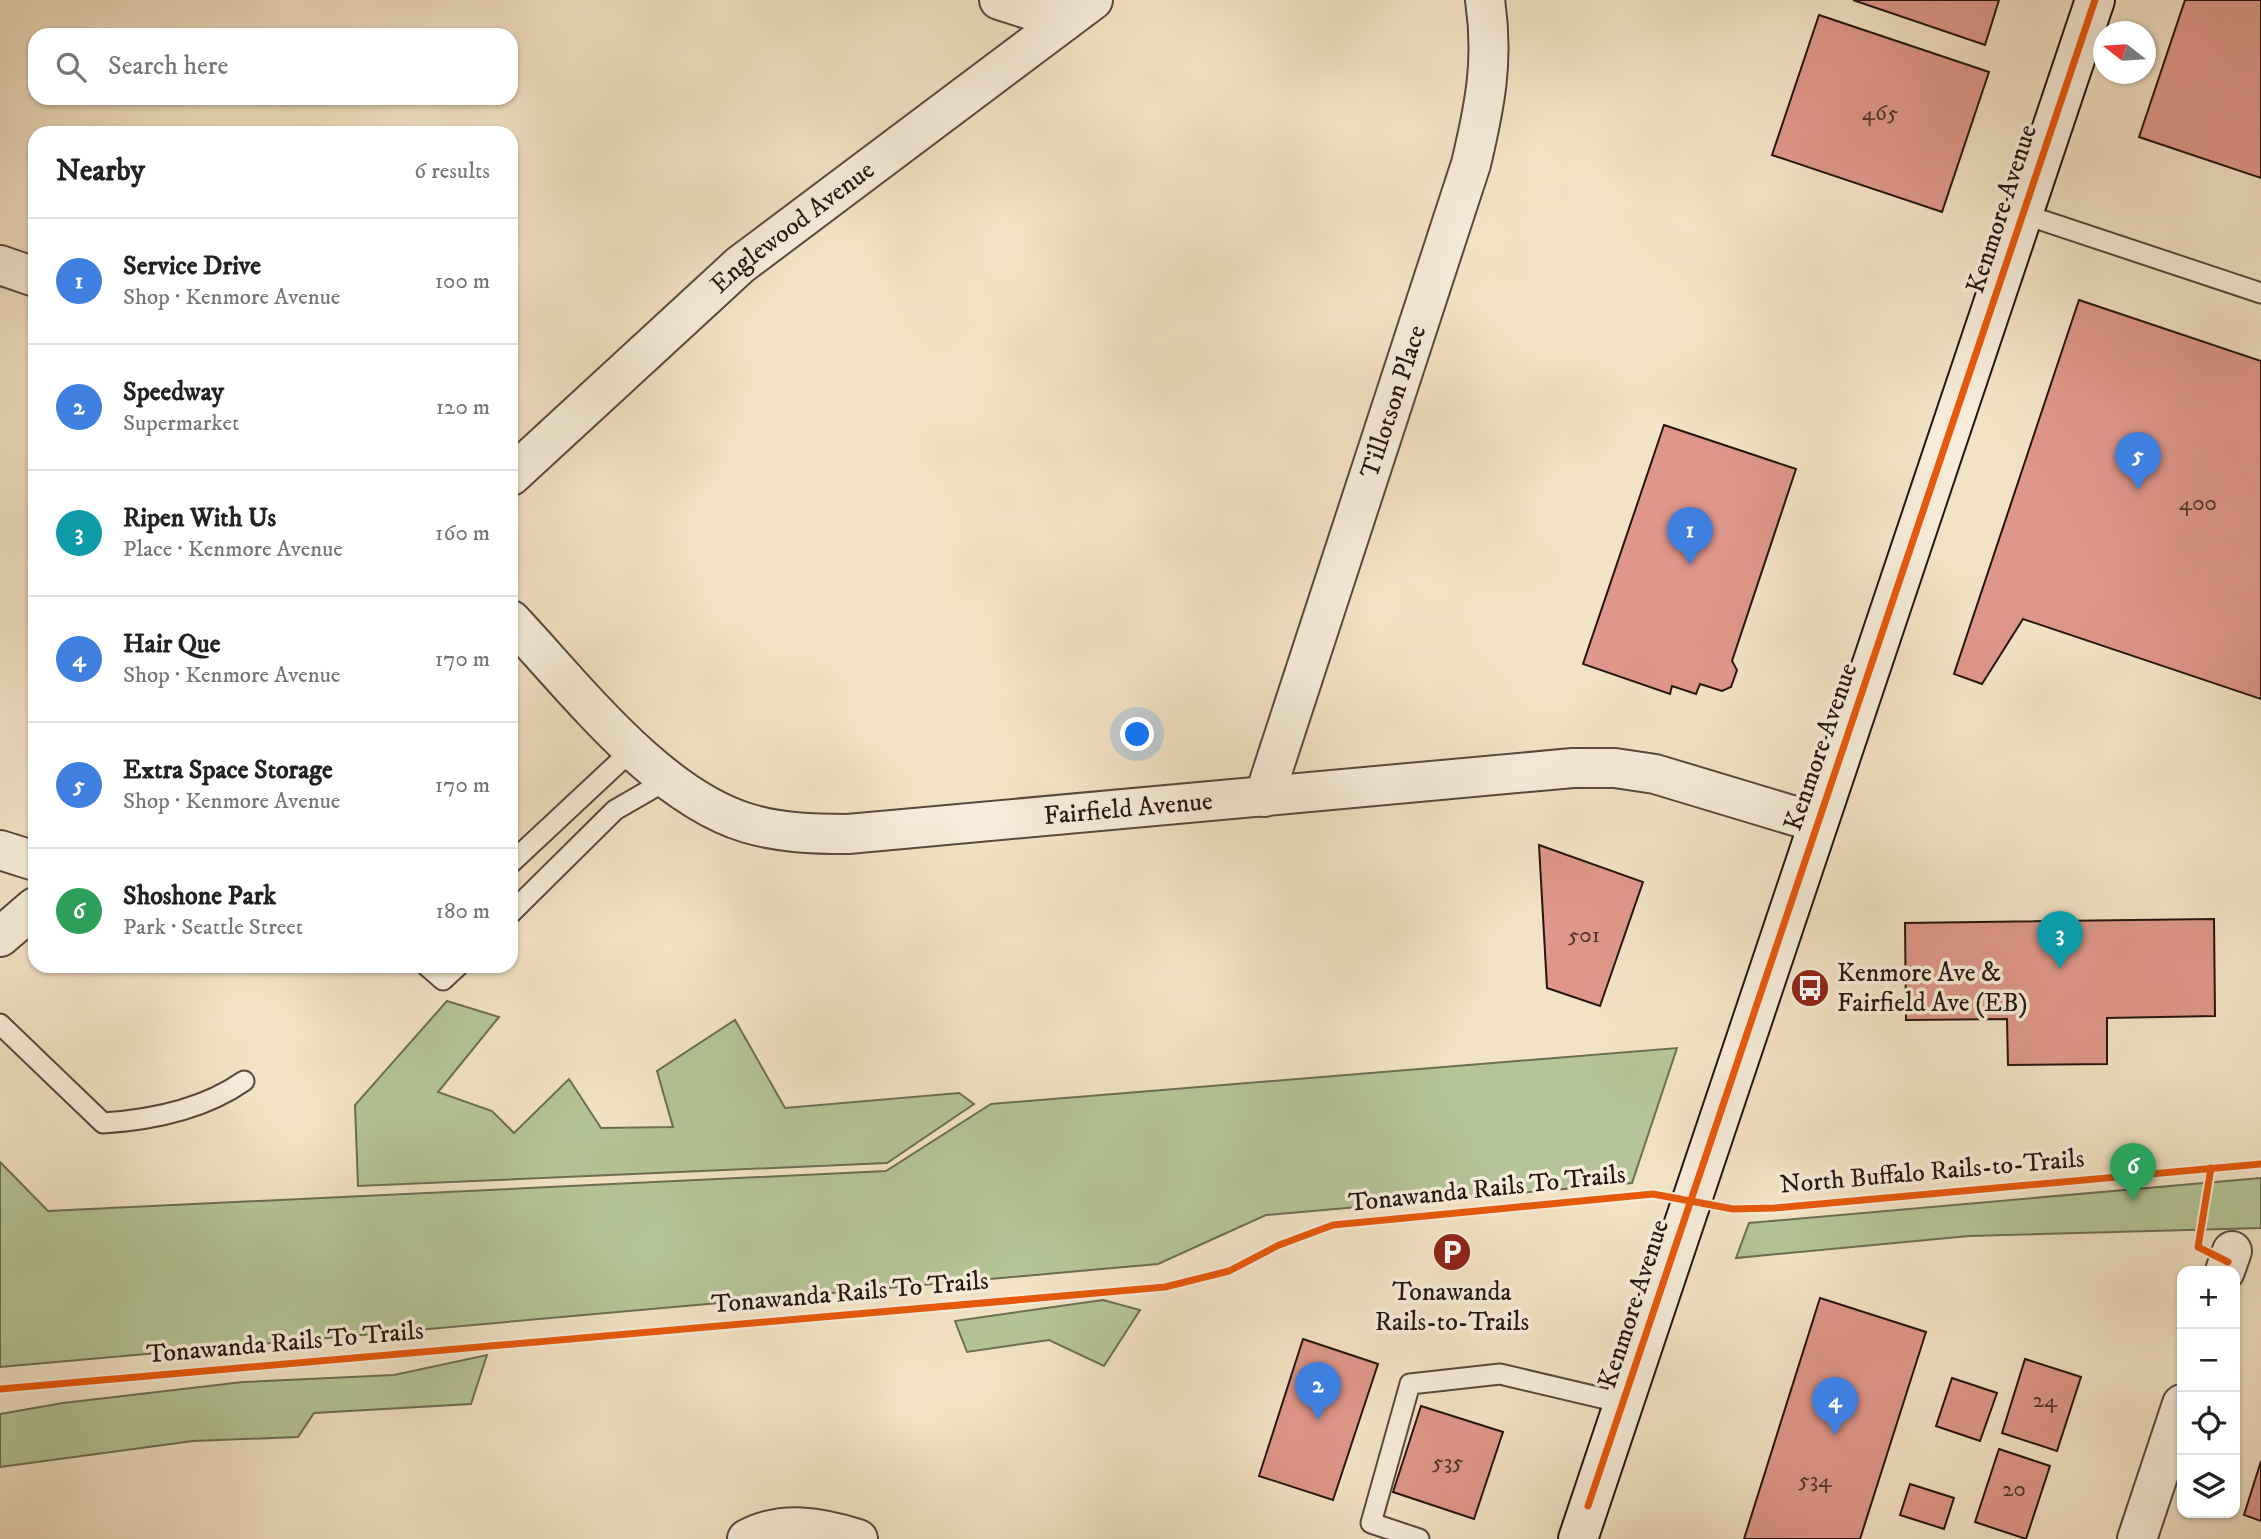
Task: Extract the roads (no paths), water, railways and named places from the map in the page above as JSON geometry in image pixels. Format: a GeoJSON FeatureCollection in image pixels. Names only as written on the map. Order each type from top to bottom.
{"type":"FeatureCollection","features":[{"type":"Feature","properties":{"kind":"street"},"geometry":{"type":"LineString","coordinates":[[999,0],[1079,11]]}},
{"type":"Feature","properties":{"kind":"street","name":"Tillotson Place"},"geometry":{"type":"LineString","coordinates":[[1264,797],[1471,164],[1488,91],[1491,40],[1485,0]]}},
{"type":"Feature","properties":{"kind":"street","name":"Kenmore Avenue"},"geometry":{"type":"LineString","coordinates":[[1578,1539],[2095,0]]}},
{"type":"Feature","properties":{"kind":"street","name":"Englewood Avenue"},"geometry":{"type":"LineString","coordinates":[[518,470],[740,265],[1079,11]]}},
{"type":"Feature","properties":{"kind":"street"},"geometry":{"type":"LineString","coordinates":[[0,265],[28,275]]}},
{"type":"Feature","properties":{"kind":"street","name":"Fairfield Avenue"},"geometry":{"type":"LineString","coordinates":[[518,627],[633,750],[667,780],[697,800],[746,823],[796,834],[848,834],[1573,768],[1615,768],[1667,778],[1818,823]]}},
{"type":"Feature","properties":{"kind":"street"},"geometry":{"type":"LineString","coordinates":[[0,850],[28,859]]}},
{"type":"Feature","properties":{"kind":"street"},"geometry":{"type":"LineString","coordinates":[[0,937],[28,913]]}},
{"type":"Feature","properties":{"kind":"street"},"geometry":{"type":"LineString","coordinates":[[2137,1539],[2177,1419]]}},
{"type":"Feature","properties":{"kind":"street"},"geometry":{"type":"LineString","coordinates":[[747,1539],[784,1527],[823,1528],[858,1539]]}},
{"type":"Feature","properties":{"kind":"lane"},"geometry":{"type":"LineString","coordinates":[[2023,214],[2261,293]]}},
{"type":"Feature","properties":{"kind":"lane"},"geometry":{"type":"LineString","coordinates":[[518,857],[633,750]]}},
{"type":"Feature","properties":{"kind":"lane"},"geometry":{"type":"LineString","coordinates":[[518,906],[615,810],[667,780]]}},
{"type":"Feature","properties":{"kind":"lane"},"geometry":{"type":"LineString","coordinates":[[434,973],[443,981],[451,973]]}},
{"type":"Feature","properties":{"kind":"lane"},"geometry":{"type":"LineString","coordinates":[[0,1024],[103,1123],[144,1121],[227,1093],[244,1081]]}},
{"type":"Feature","properties":{"kind":"lane"},"geometry":{"type":"LineString","coordinates":[[1419,1539],[1371,1523],[1410,1384],[1500,1374],[1623,1403]]}},
{"type":"Feature","properties":{"kind":"place","name":"Extra Space Storage"},"geometry":{"type":"Point","coordinates":[2138,490]}},
{"type":"Feature","properties":{"kind":"place","name":"Service Drive"},"geometry":{"type":"Point","coordinates":[1690,565]}},
{"type":"Feature","properties":{"kind":"place","name":"Ripen With Us"},"geometry":{"type":"Point","coordinates":[2060,969]}},
{"type":"Feature","properties":{"kind":"place","name":"Kenmore Ave & Fairfield Ave (EB)"},"geometry":{"type":"Point","coordinates":[1810,988]}},
{"type":"Feature","properties":{"kind":"place","name":"Shoshone Park"},"geometry":{"type":"Point","coordinates":[2133,1201]}},
{"type":"Feature","properties":{"kind":"place","name":"Tonawanda Rails-to-Trails"},"geometry":{"type":"Point","coordinates":[1452,1252]}},
{"type":"Feature","properties":{"kind":"place","name":"Speedway"},"geometry":{"type":"Point","coordinates":[1318,1420]}},
{"type":"Feature","properties":{"kind":"place","name":"Hair Que"},"geometry":{"type":"Point","coordinates":[1835,1435]}}]}
